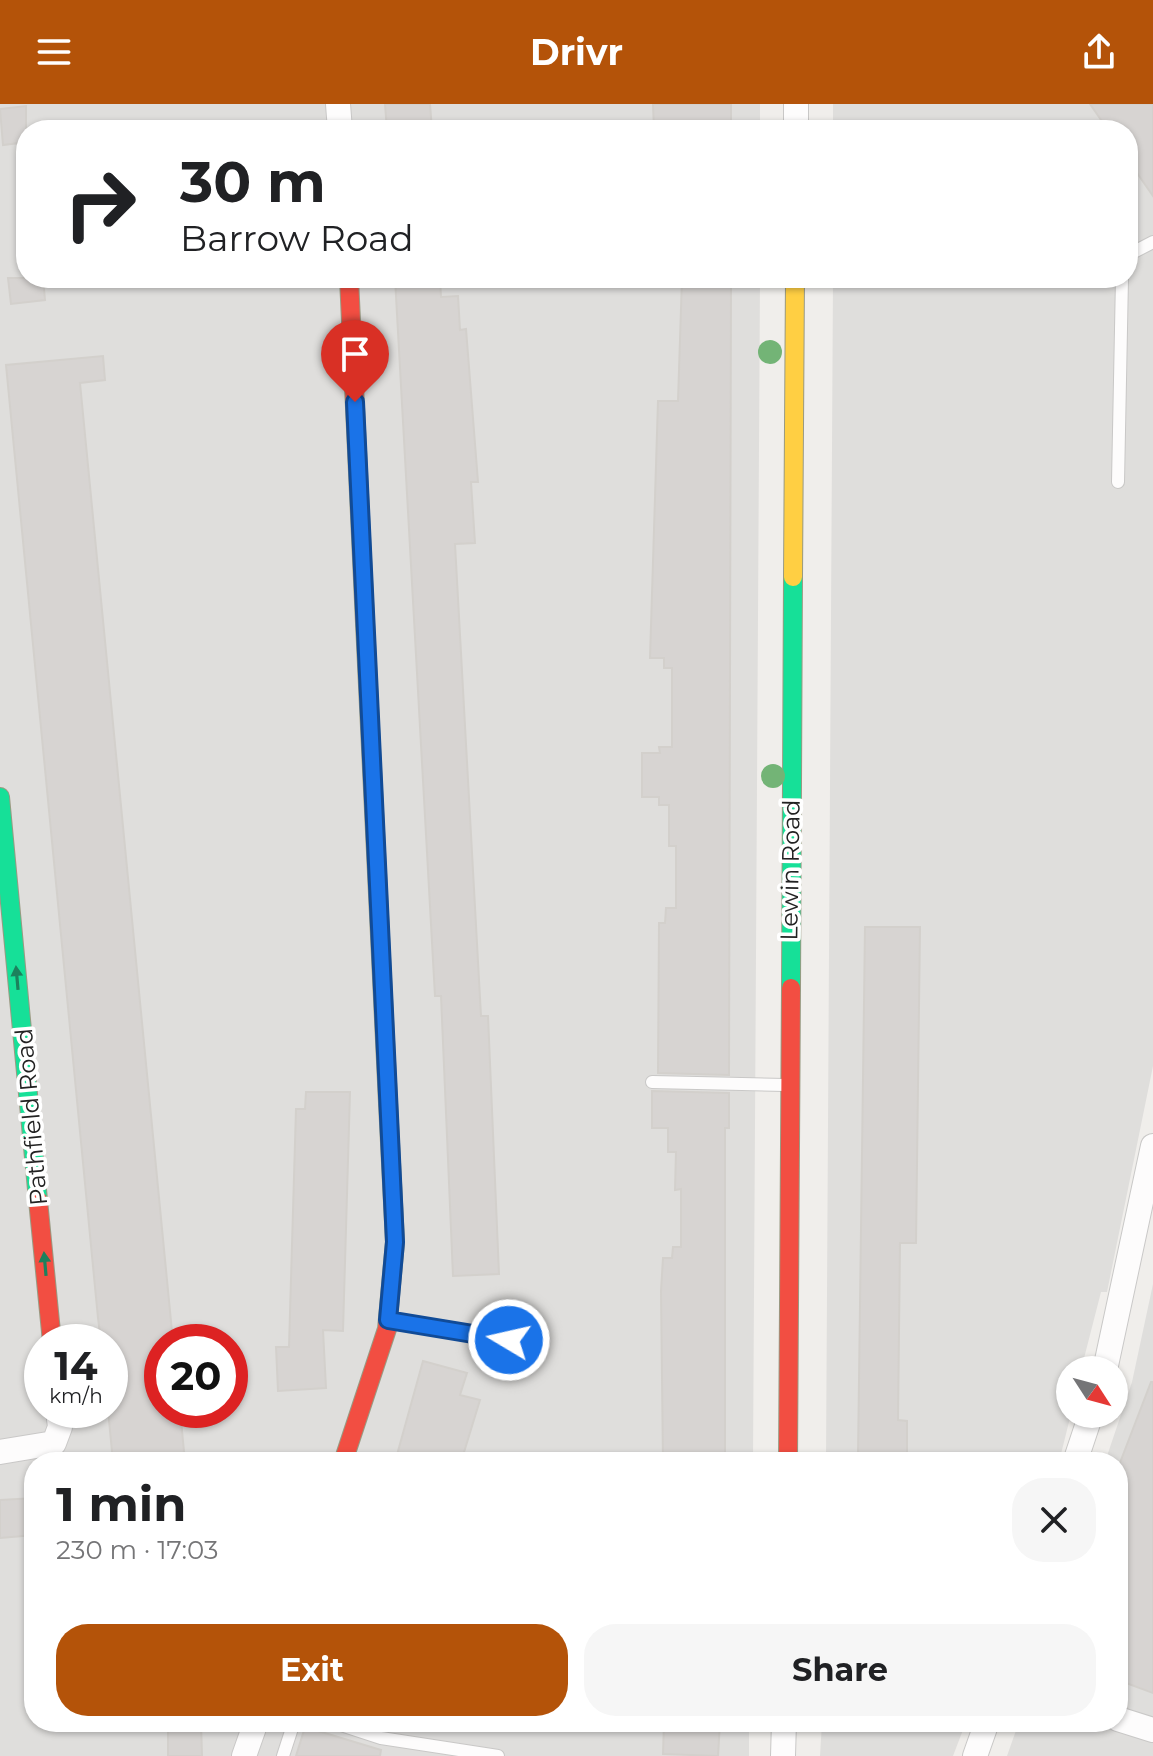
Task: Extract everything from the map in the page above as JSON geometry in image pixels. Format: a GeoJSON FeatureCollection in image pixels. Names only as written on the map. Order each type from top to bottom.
{"type":"FeatureCollection","features":[{"type":"Feature","properties":{"kind":"street"},"geometry":{"type":"LineString","coordinates":[[346,1452],[388,1320],[395,1242],[349,288]]}},
{"type":"Feature","properties":{"kind":"street","name":"Lewin Road"},"geometry":{"type":"LineString","coordinates":[[788,1452],[795,288]]}},
{"type":"Feature","properties":{"kind":"street","name":"Pathfield Road"},"geometry":{"type":"LineString","coordinates":[[0,797],[50,1324]]}},
{"type":"Feature","properties":{"kind":"street"},"geometry":{"type":"LineString","coordinates":[[1108,1356],[1153,1146]]}},
{"type":"Feature","properties":{"kind":"street"},"geometry":{"type":"LineString","coordinates":[[0,1452],[54,1443],[60,1428]]}},
{"type":"Feature","properties":{"kind":"street"},"geometry":{"type":"LineString","coordinates":[[1078,1452],[1086,1428]]}},
{"type":"Feature","properties":{"kind":"street"},"geometry":{"type":"LineString","coordinates":[[1128,1722],[1153,1730]]}},
{"type":"Feature","properties":{"kind":"street"},"geometry":{"type":"LineString","coordinates":[[783,1756],[784,1732]]}},
{"type":"Feature","properties":{"kind":"street"},"geometry":{"type":"LineString","coordinates":[[975,1756],[983,1732]]}},
{"type":"Feature","properties":{"kind":"lane"},"geometry":{"type":"LineString","coordinates":[[1118,482],[1122,288]]}},
{"type":"Feature","properties":{"kind":"lane"},"geometry":{"type":"LineString","coordinates":[[652,1082],[788,1086]]}},
{"type":"Feature","properties":{"kind":"lane"},"geometry":{"type":"LineString","coordinates":[[388,1320],[509,1340]]}},
{"type":"Feature","properties":{"kind":"lane"},"geometry":{"type":"LineString","coordinates":[[283,1756],[291,1732]]}},
{"type":"Feature","properties":{"kind":"lane"},"geometry":{"type":"LineString","coordinates":[[363,1732],[381,1738],[498,1756]]}},
{"type":"Feature","properties":{"kind":"shaded area"},"geometry":{"type":"Polygon","coordinates":[[[0,104],[760,104],[760,120],[16,120],[16,288],[760,288],[753,1452],[24,1452],[24,1732],[749,1732],[749,1756],[0,1756],[0,104]]]}},
{"type":"Feature","properties":{"kind":"shaded area"},"geometry":{"type":"Polygon","coordinates":[[[833,104],[1153,104],[1153,1066],[1107,1292],[1101,1292],[1085,1356],[1056,1356],[1056,1428],[1068,1428],[1062,1452],[826,1452],[833,288],[1138,288],[1138,120],[833,120],[833,104]]]}},
{"type":"Feature","properties":{"kind":"shaded area"},"geometry":{"type":"Polygon","coordinates":[[[1153,1284],[1153,1756],[1007,1756],[1015,1732],[1128,1732],[1128,1452],[1108,1452],[1116,1428],[1128,1428],[1128,1394],[1153,1284]]]}},
{"type":"Feature","properties":{"kind":"shaded area"},"geometry":{"type":"Polygon","coordinates":[[[821,1732],[962,1732],[953,1756],[820,1756],[821,1732]]]}},
{"type":"Feature","properties":{"kind":"building"},"geometry":{"type":"Polygon","coordinates":[[[385,104],[430,104],[431,120],[386,120],[385,104]]]}},
{"type":"Feature","properties":{"kind":"building"},"geometry":{"type":"Polygon","coordinates":[[[653,104],[731,104],[731,120],[654,120],[653,104]]]}},
{"type":"Feature","properties":{"kind":"building"},"geometry":{"type":"Polygon","coordinates":[[[1090,104],[1153,104],[1153,196],[1138,174],[1138,120],[1101,120],[1090,104]]]}},
{"type":"Feature","properties":{"kind":"building"},"geometry":{"type":"Polygon","coordinates":[[[26,106],[26,120],[16,120],[16,143],[3,145],[0,109],[26,106]]]}},
{"type":"Feature","properties":{"kind":"building"},"geometry":{"type":"Polygon","coordinates":[[[8,278],[16,278],[16,288],[44,288],[45,300],[11,304],[8,278]]]}},
{"type":"Feature","properties":{"kind":"building"},"geometry":{"type":"Polygon","coordinates":[[[396,288],[441,288],[441,297],[458,296],[460,330],[466,329],[478,482],[471,482],[475,543],[455,544],[481,1016],[488,1016],[499,1274],[453,1276],[441,996],[435,996],[396,288]]]}},
{"type":"Feature","properties":{"kind":"building"},"geometry":{"type":"Polygon","coordinates":[[[682,288],[731,288],[729,1075],[658,1073],[659,923],[665,923],[666,908],[676,908],[676,846],[669,846],[669,805],[659,805],[659,797],[642,797],[642,753],[660,753],[659,747],[672,747],[672,668],[664,668],[664,658],[650,658],[658,401],[678,401],[682,288]]]}},
{"type":"Feature","properties":{"kind":"building"},"geometry":{"type":"Polygon","coordinates":[[[103,356],[105,380],[80,383],[171,1324],[144,1324],[144,1428],[182,1428],[184,1452],[112,1452],[110,1428],[128,1428],[128,1324],[99,1324],[6,365],[103,356]]]}},
{"type":"Feature","properties":{"kind":"building"},"geometry":{"type":"Polygon","coordinates":[[[865,927],[920,927],[916,1243],[900,1243],[898,1420],[907,1421],[907,1452],[858,1452],[865,927]]]}},
{"type":"Feature","properties":{"kind":"building"},"geometry":{"type":"Polygon","coordinates":[[[652,1091],[729,1093],[729,1128],[725,1128],[725,1452],[663,1452],[663,1258],[672,1258],[673,1247],[681,1247],[681,1189],[675,1190],[676,1152],[668,1152],[668,1128],[652,1128],[652,1091]]]}},
{"type":"Feature","properties":{"kind":"building"},"geometry":{"type":"Polygon","coordinates":[[[306,1092],[350,1092],[343,1331],[323,1330],[326,1388],[278,1391],[276,1347],[289,1347],[296,1109],[305,1109],[306,1092]]]}},
{"type":"Feature","properties":{"kind":"building"},"geometry":{"type":"Polygon","coordinates":[[[423,1361],[467,1373],[460,1395],[480,1400],[464,1452],[398,1452],[423,1361]]]}},
{"type":"Feature","properties":{"kind":"building"},"geometry":{"type":"Polygon","coordinates":[[[1153,1382],[1153,1693],[1128,1684],[1128,1452],[1124,1452],[1153,1382]]]}},
{"type":"Feature","properties":{"kind":"building"},"geometry":{"type":"Polygon","coordinates":[[[24,1499],[24,1536],[0,1538],[0,1500],[24,1499]]]}},
{"type":"Feature","properties":{"kind":"building"},"geometry":{"type":"Polygon","coordinates":[[[168,1732],[201,1732],[202,1756],[168,1756],[168,1732]]]}},
{"type":"Feature","properties":{"kind":"building"},"geometry":{"type":"Polygon","coordinates":[[[303,1732],[322,1732],[381,1750],[380,1756],[296,1756],[303,1732]]]}},
{"type":"Feature","properties":{"kind":"building"},"geometry":{"type":"Polygon","coordinates":[[[664,1732],[719,1732],[718,1756],[663,1754],[664,1732]]]}},
{"type":"Feature","properties":{"kind":"traffic: fast"},"geometry":{"type":"LineString","coordinates":[[791,988],[793,577]]}},
{"type":"Feature","properties":{"kind":"traffic: fast"},"geometry":{"type":"LineString","coordinates":[[0,797],[38,1200]]}},
{"type":"Feature","properties":{"kind":"traffic: slow"},"geometry":{"type":"LineString","coordinates":[[793,577],[795,288]]}},
{"type":"Feature","properties":{"kind":"traffic: slow"},"geometry":{"type":"LineString","coordinates":[[365,623],[388,1103]]}},
{"type":"Feature","properties":{"kind":"traffic: jam"},"geometry":{"type":"LineString","coordinates":[[349,288],[365,623]]}},
{"type":"Feature","properties":{"kind":"traffic: jam"},"geometry":{"type":"LineString","coordinates":[[788,1452],[791,988]]}},
{"type":"Feature","properties":{"kind":"traffic: jam"},"geometry":{"type":"LineString","coordinates":[[346,1452],[387,1329],[395,1242],[388,1103]]}},
{"type":"Feature","properties":{"kind":"traffic: jam"},"geometry":{"type":"LineString","coordinates":[[38,1200],[50,1324]]}},
{"type":"Feature","properties":{"kind":"route"},"geometry":{"type":"LineString","coordinates":[[355,402],[395,1242],[388,1320],[509,1340]]}}]}
